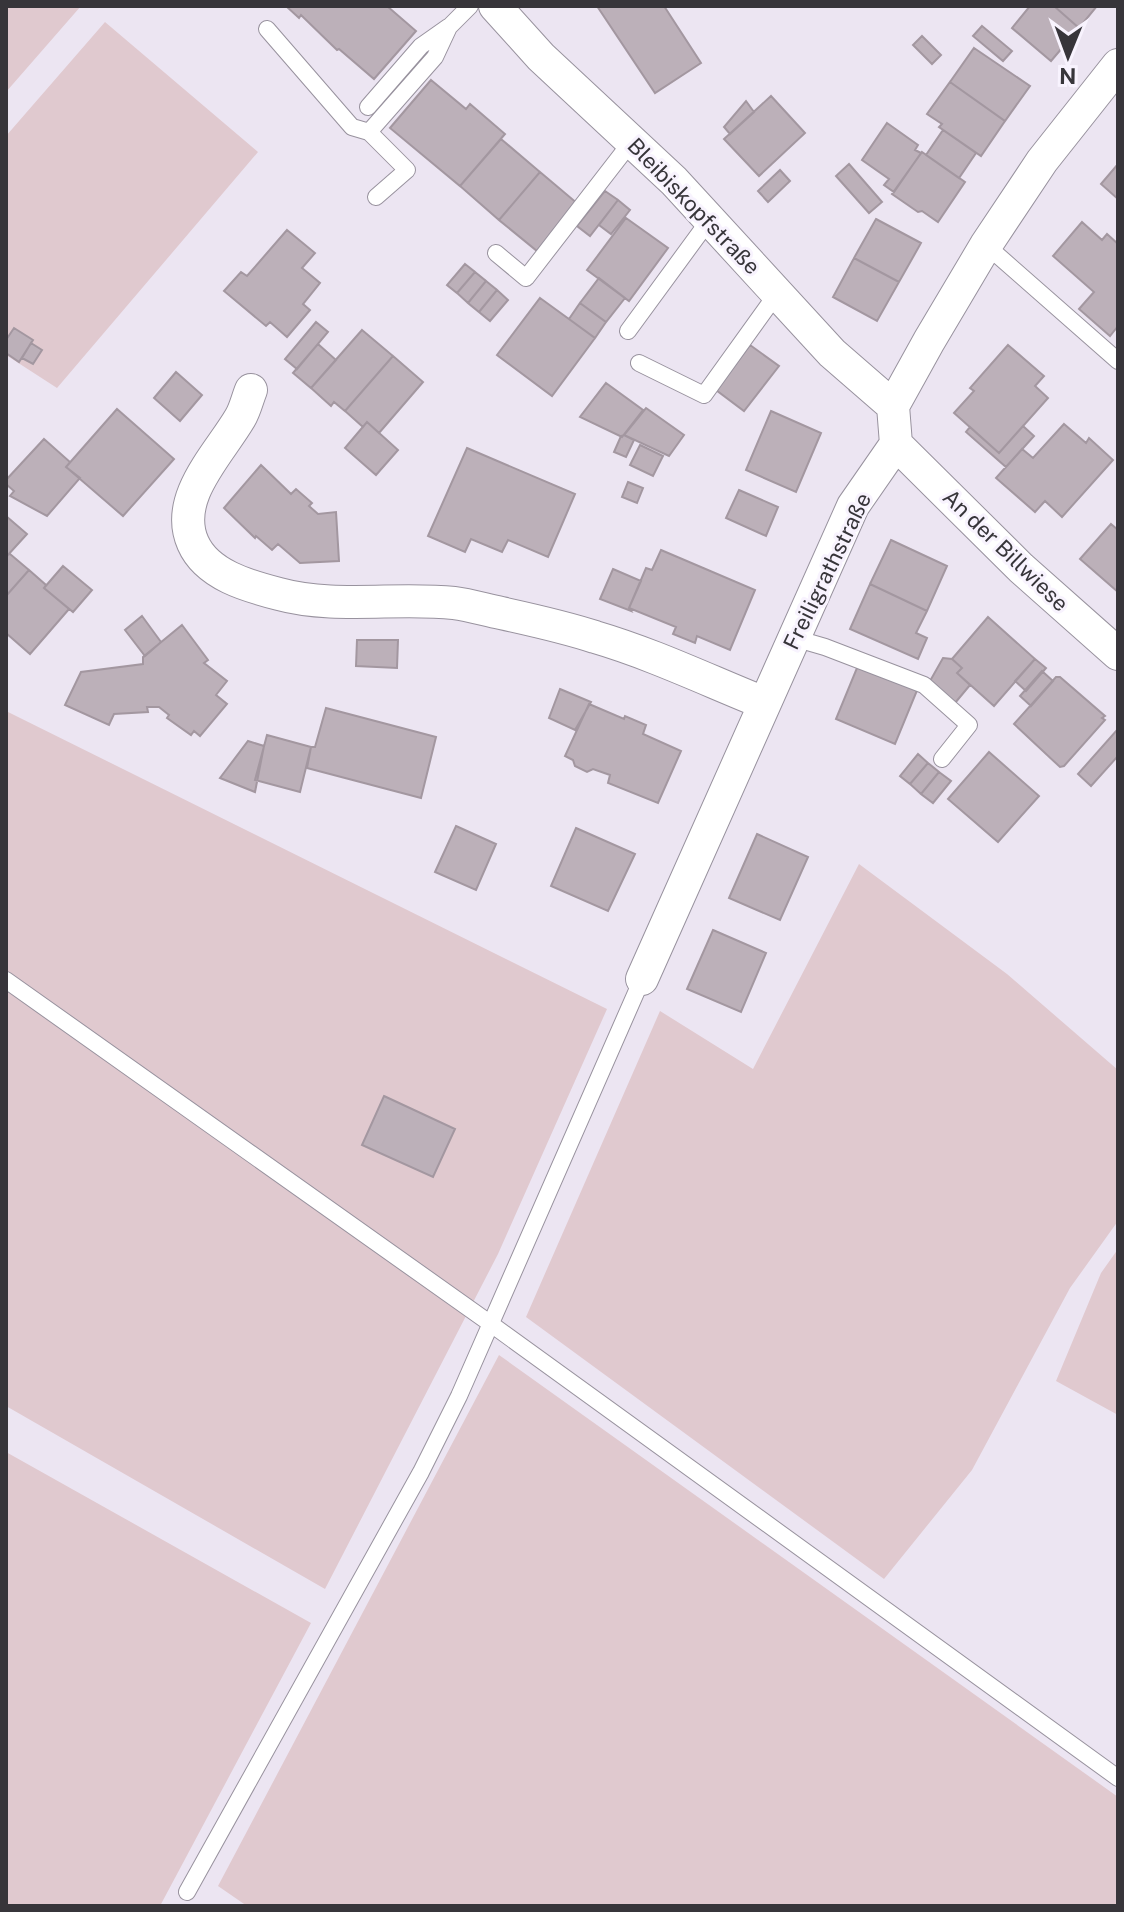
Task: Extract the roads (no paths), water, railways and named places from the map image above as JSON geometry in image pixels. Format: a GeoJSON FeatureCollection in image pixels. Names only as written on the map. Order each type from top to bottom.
{"type":"FeatureCollection","features":[{"type":"Feature","properties":{"kind":"street","name":"Bleibiskopfstraße"},"geometry":{"type":"LineString","coordinates":[[502,9],[541,57],[710,219],[832,353],[893,406]]}},
{"type":"Feature","properties":{"kind":"street"},"geometry":{"type":"LineString","coordinates":[[896,444],[893,406],[986,245],[1042,161],[1118,65]]}},
{"type":"Feature","properties":{"kind":"street"},"geometry":{"type":"LineString","coordinates":[[251,390],[241,417],[207,466],[192,499],[188,519],[192,542],[213,568],[257,588],[285,596],[454,603],[524,618],[597,637],[764,703]]}},
{"type":"Feature","properties":{"kind":"street","name":"Freiligrathstraße"},"geometry":{"type":"LineString","coordinates":[[642,979],[853,506],[896,444]]}},
{"type":"Feature","properties":{"kind":"street","name":"An der Billwiese"},"geometry":{"type":"LineString","coordinates":[[896,444],[1021,568],[1118,654]]}},
{"type":"Feature","properties":{"kind":"lane"},"geometry":{"type":"LineString","coordinates":[[368,107],[421,46],[449,27],[470,6]]}},
{"type":"Feature","properties":{"kind":"lane"},"geometry":{"type":"LineString","coordinates":[[369,132],[435,57],[449,27]]}},
{"type":"Feature","properties":{"kind":"lane"},"geometry":{"type":"LineString","coordinates":[[267,29],[352,127],[369,132],[407,170],[376,197]]}},
{"type":"Feature","properties":{"kind":"lane"},"geometry":{"type":"LineString","coordinates":[[496,253],[526,278],[632,141]]}},
{"type":"Feature","properties":{"kind":"lane"},"geometry":{"type":"LineString","coordinates":[[628,331],[710,219]]}},
{"type":"Feature","properties":{"kind":"lane"},"geometry":{"type":"LineString","coordinates":[[986,245],[1118,361]]}},
{"type":"Feature","properties":{"kind":"lane"},"geometry":{"type":"LineString","coordinates":[[639,363],[704,395],[778,292]]}},
{"type":"Feature","properties":{"kind":"lane"},"geometry":{"type":"LineString","coordinates":[[794,638],[924,685],[969,725],[942,759]]}},
{"type":"Feature","properties":{"kind":"lane"},"geometry":{"type":"LineString","coordinates":[[187,1892],[421,1472],[459,1396],[642,979]]}},
{"type":"Feature","properties":{"kind":"lane"},"geometry":{"type":"LineString","coordinates":[[6,980],[491,1324],[1118,1778]]}}]}
